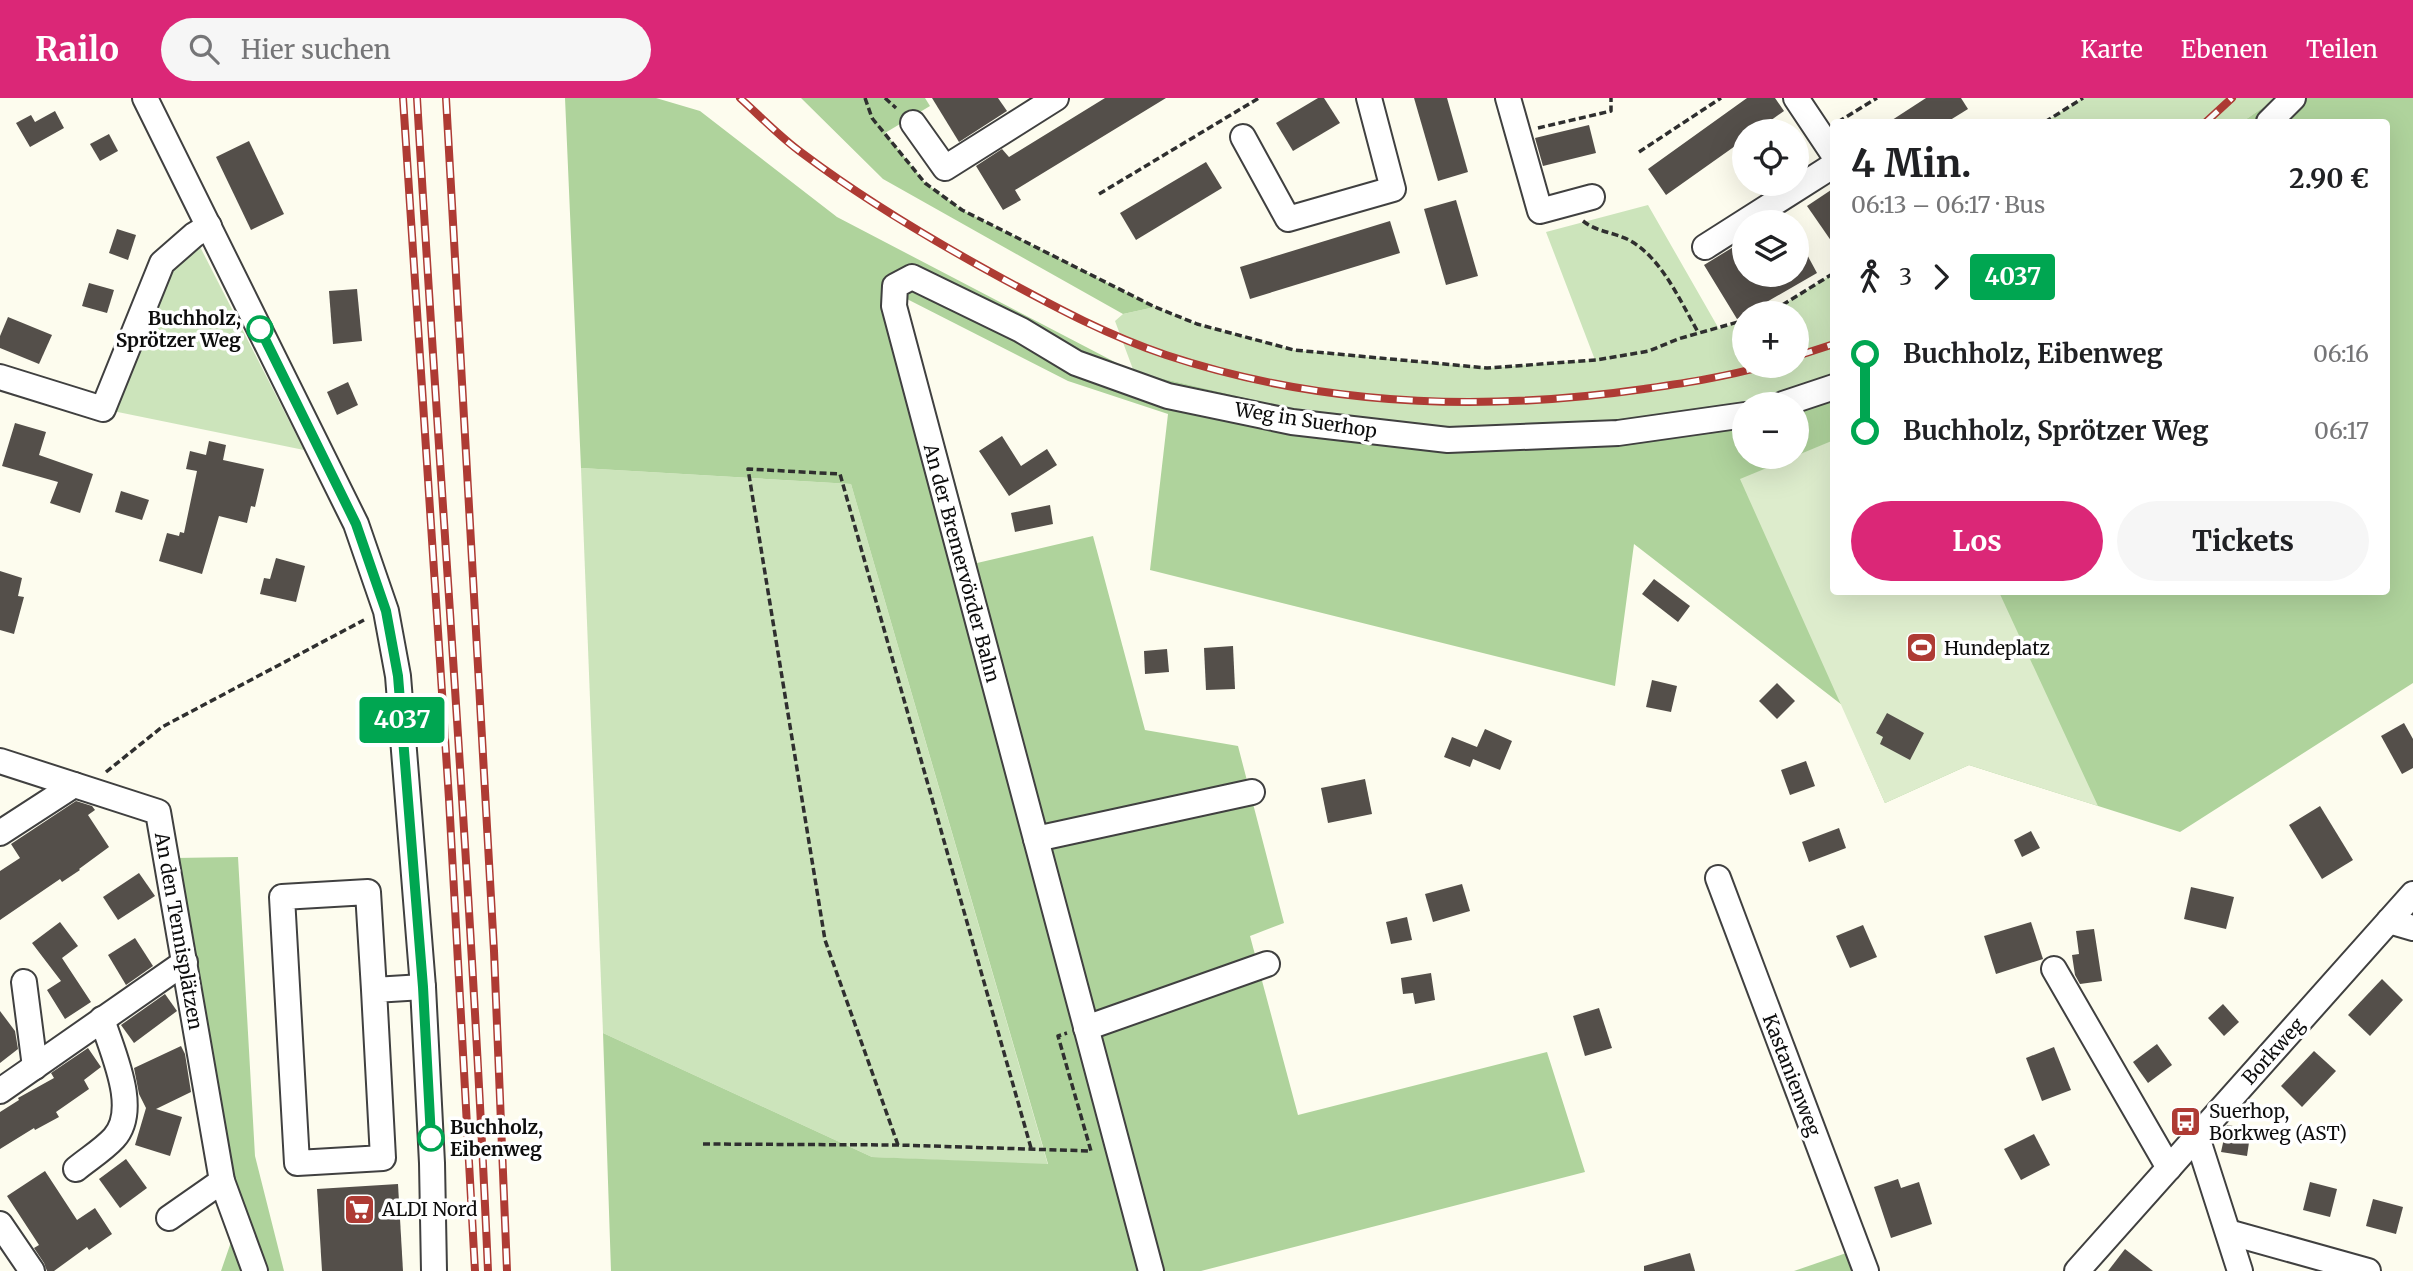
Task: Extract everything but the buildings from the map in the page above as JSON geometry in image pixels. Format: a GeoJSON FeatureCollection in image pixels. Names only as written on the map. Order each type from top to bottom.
{"type":"FeatureCollection","features":[{"type":"Feature","properties":{"kind":"street"},"geometry":{"type":"LineString","coordinates":[[145,98],[356,524],[386,611],[398,676],[423,987],[432,1163],[434,1271]]}},
{"type":"Feature","properties":{"kind":"street"},"geometry":{"type":"LineString","coordinates":[[913,123],[945,168],[1056,98]]}},
{"type":"Feature","properties":{"kind":"street"},"geometry":{"type":"LineString","coordinates":[[1243,137],[1288,219],[1393,189],[1369,98]]}},
{"type":"Feature","properties":{"kind":"street"},"geometry":{"type":"LineString","coordinates":[[1508,98],[1540,211],[1592,198]]}},
{"type":"Feature","properties":{"kind":"street"},"geometry":{"type":"LineString","coordinates":[[1796,98],[1830,149]]}},
{"type":"Feature","properties":{"kind":"street"},"geometry":{"type":"LineString","coordinates":[[2272,119],[2293,98]]}},
{"type":"Feature","properties":{"kind":"street"},"geometry":{"type":"LineString","coordinates":[[1704,247],[1830,168]]}},
{"type":"Feature","properties":{"kind":"street"},"geometry":{"type":"LineString","coordinates":[[0,377],[103,409],[162,263],[194,234],[209,226]]}},
{"type":"Feature","properties":{"kind":"street","name":"Weg in Suerhop"},"geometry":{"type":"LineString","coordinates":[[895,286],[912,277],[1021,330],[1076,363],[1168,396],[1292,422],[1447,440],[1618,433],[1732,417]]}},
{"type":"Feature","properties":{"kind":"street","name":"An der Bremervörder Bahn"},"geometry":{"type":"LineString","coordinates":[[895,286],[894,306],[1151,1271]]}},
{"type":"Feature","properties":{"kind":"street"},"geometry":{"type":"LineString","coordinates":[[1809,395],[1830,388]]}},
{"type":"Feature","properties":{"kind":"street"},"geometry":{"type":"LineString","coordinates":[[0,761],[80,787]]}},
{"type":"Feature","properties":{"kind":"street"},"geometry":{"type":"LineString","coordinates":[[0,833],[80,787]]}},
{"type":"Feature","properties":{"kind":"street","name":"An den Tennisplätzen"},"geometry":{"type":"LineString","coordinates":[[80,787],[158,812],[222,1181],[256,1271]]}},
{"type":"Feature","properties":{"kind":"street"},"geometry":{"type":"LineString","coordinates":[[1036,839],[1252,792]]}},
{"type":"Feature","properties":{"kind":"street","name":"Kastanienweg"},"geometry":{"type":"LineString","coordinates":[[1718,878],[1867,1271]]}},
{"type":"Feature","properties":{"kind":"street"},"geometry":{"type":"LineString","coordinates":[[368,892],[374,990],[383,1158],[297,1163],[282,897],[368,892]]}},
{"type":"Feature","properties":{"kind":"street","name":"Borkweg"},"geometry":{"type":"LineString","coordinates":[[2077,1271],[2197,1137],[2401,924],[2413,894]]}},
{"type":"Feature","properties":{"kind":"street"},"geometry":{"type":"LineString","coordinates":[[0,1091],[185,962]]}},
{"type":"Feature","properties":{"kind":"street"},"geometry":{"type":"LineString","coordinates":[[1086,1028],[1267,964]]}},
{"type":"Feature","properties":{"kind":"street"},"geometry":{"type":"LineString","coordinates":[[2054,969],[2169,1168]]}},
{"type":"Feature","properties":{"kind":"street"},"geometry":{"type":"LineString","coordinates":[[24,982],[35,1066]]}},
{"type":"Feature","properties":{"kind":"street"},"geometry":{"type":"LineString","coordinates":[[374,990],[423,987]]}},
{"type":"Feature","properties":{"kind":"street"},"geometry":{"type":"LineString","coordinates":[[76,1169],[115,1138],[125,1117],[124,1093],[102,1019]]}},
{"type":"Feature","properties":{"kind":"street"},"geometry":{"type":"LineString","coordinates":[[2197,1137],[2240,1271]]}},
{"type":"Feature","properties":{"kind":"street"},"geometry":{"type":"LineString","coordinates":[[169,1219],[222,1181]]}},
{"type":"Feature","properties":{"kind":"street"},"geometry":{"type":"LineString","coordinates":[[0,1224],[32,1271]]}},
{"type":"Feature","properties":{"kind":"street"},"geometry":{"type":"LineString","coordinates":[[2228,1232],[2368,1271]]}},
{"type":"Feature","properties":{"kind":"path"},"geometry":{"type":"LineString","coordinates":[[1099,194],[1259,98]]}},
{"type":"Feature","properties":{"kind":"path"},"geometry":{"type":"LineString","coordinates":[[1518,132],[1611,111],[1611,98]]}},
{"type":"Feature","properties":{"kind":"path"},"geometry":{"type":"LineString","coordinates":[[1639,152],[1721,98]]}},
{"type":"Feature","properties":{"kind":"path"},"geometry":{"type":"LineString","coordinates":[[1843,119],[1877,98]]}},
{"type":"Feature","properties":{"kind":"path"},"geometry":{"type":"LineString","coordinates":[[2050,119],[2083,98]]}},
{"type":"Feature","properties":{"kind":"path"},"geometry":{"type":"LineString","coordinates":[[1562,205],[1594,230],[1629,241],[1661,268],[1699,332]]}},
{"type":"Feature","properties":{"kind":"path"},"geometry":{"type":"LineString","coordinates":[[1011,234],[1155,307],[1197,324],[1294,350],[1487,368],[1596,359],[1649,351],[1699,332],[1732,324]]}},
{"type":"Feature","properties":{"kind":"path"},"geometry":{"type":"LineString","coordinates":[[1788,301],[1830,275]]}},
{"type":"Feature","properties":{"kind":"path"},"geometry":{"type":"LineString","coordinates":[[898,1145],[825,940],[748,469],[841,474],[1031,1148]]}},
{"type":"Feature","properties":{"kind":"path"},"geometry":{"type":"LineString","coordinates":[[80,787],[162,727],[372,615],[386,611]]}},
{"type":"Feature","properties":{"kind":"path"},"geometry":{"type":"LineString","coordinates":[[703,1144],[898,1145],[1091,1151],[1058,1035],[1086,1028]]}},
{"type":"Feature","properties":{"kind":"green space"},"geometry":{"type":"Polygon","coordinates":[[[565,98],[656,98],[700,111],[837,217],[1134,372],[1298,410],[1446,433],[1614,426],[1732,406],[1732,469],[1809,469],[1809,392],[1779,392],[1830,374],[1830,595],[2390,595],[2390,119],[2246,119],[2277,98],[2413,98],[2413,683],[2180,832],[1969,765],[1885,803],[1842,705],[1634,544],[1615,686],[1150,570],[1168,414],[1068,381],[905,298],[977,563],[1093,536],[1145,730],[1238,746],[1284,923],[1250,936],[1298,1115],[1547,1052],[1585,1172],[1201,1271],[611,1271],[603,1033],[872,1157],[1048,1164],[851,484],[581,468],[565,98]]]}},
{"type":"Feature","properties":{"kind":"green space"},"geometry":{"type":"Polygon","coordinates":[[[801,98],[925,98],[930,106],[885,133],[925,183],[962,210],[1155,307],[1123,314],[883,179],[801,98]]]}},
{"type":"Feature","properties":{"kind":"green space"},"geometry":{"type":"Polygon","coordinates":[[[2083,98],[2277,98],[2246,119],[2050,119],[2083,98]]]}},
{"type":"Feature","properties":{"kind":"green space"},"geometry":{"type":"Polygon","coordinates":[[[1648,205],[1719,329],[1732,324],[1732,378],[1809,378],[1809,301],[1789,301],[1830,275],[1830,374],[1783,392],[1732,392],[1732,407],[1614,426],[1446,433],[1298,410],[1134,372],[1115,321],[1123,314],[1155,307],[1197,324],[1294,350],[1487,368],[1595,360],[1546,232],[1648,205]]]}},
{"type":"Feature","properties":{"kind":"green space"},"geometry":{"type":"Polygon","coordinates":[[[194,235],[304,450],[103,409],[162,263],[194,235]]]}},
{"type":"Feature","properties":{"kind":"green space","name":"Hundeplatz"},"geometry":{"type":"Polygon","coordinates":[[[1830,442],[1830,595],[2000,595],[2098,806],[1969,765],[1885,803],[1740,479],[1764,469],[1809,469],[1809,450],[1830,442]]]}},
{"type":"Feature","properties":{"kind":"green space"},"geometry":{"type":"Polygon","coordinates":[[[581,468],[851,484],[1048,1165],[872,1157],[603,1033],[581,468]]]}},
{"type":"Feature","properties":{"kind":"green space"},"geometry":{"type":"Polygon","coordinates":[[[238,857],[255,1156],[284,1271],[221,1271],[241,1213],[175,858],[238,857]]]}},
{"type":"Feature","properties":{"kind":"green space"},"geometry":{"type":"Polygon","coordinates":[[[1858,1249],[1866,1271],[1794,1271],[1858,1249]]]}},
{"type":"Feature","properties":{"kind":"railway"},"geometry":{"type":"LineString","coordinates":[[403,98],[449,799],[475,1271]]}},
{"type":"Feature","properties":{"kind":"railway"},"geometry":{"type":"LineString","coordinates":[[417,98],[464,831],[488,1271]]}},
{"type":"Feature","properties":{"kind":"railway"},"geometry":{"type":"LineString","coordinates":[[446,98],[494,951],[507,1271]]}},
{"type":"Feature","properties":{"kind":"railway"},"geometry":{"type":"LineString","coordinates":[[740,98],[786,140],[826,171],[953,251],[1044,301],[1104,330],[1166,355],[1224,372],[1343,394],[1463,402],[1584,396],[1644,389],[1732,373]]}},
{"type":"Feature","properties":{"kind":"railway"},"geometry":{"type":"LineString","coordinates":[[2209,119],[2232,98]]}},
{"type":"Feature","properties":{"kind":"railway"},"geometry":{"type":"LineString","coordinates":[[1809,352],[1830,345]]}},
{"type":"Feature","properties":{"kind":"bus line","name":"4037"},"geometry":{"type":"LineString","coordinates":[[260,329],[356,524],[386,611],[398,676],[423,987],[431,1138]]}},
{"type":"Feature","properties":{"kind":"place","name":"Buchholz, Sprötzer Weg"},"geometry":{"type":"Point","coordinates":[260,329]}},
{"type":"Feature","properties":{"kind":"place","name":"Hundeplatz"},"geometry":{"type":"Point","coordinates":[1921,648]}},
{"type":"Feature","properties":{"kind":"place","name":"Suerhop, Borkweg (AST)"},"geometry":{"type":"Point","coordinates":[2186,1122]}},
{"type":"Feature","properties":{"kind":"place","name":"Buchholz, Eibenweg"},"geometry":{"type":"Point","coordinates":[431,1138]}},
{"type":"Feature","properties":{"kind":"place","name":"ALDI Nord"},"geometry":{"type":"Point","coordinates":[359,1209]}}]}
